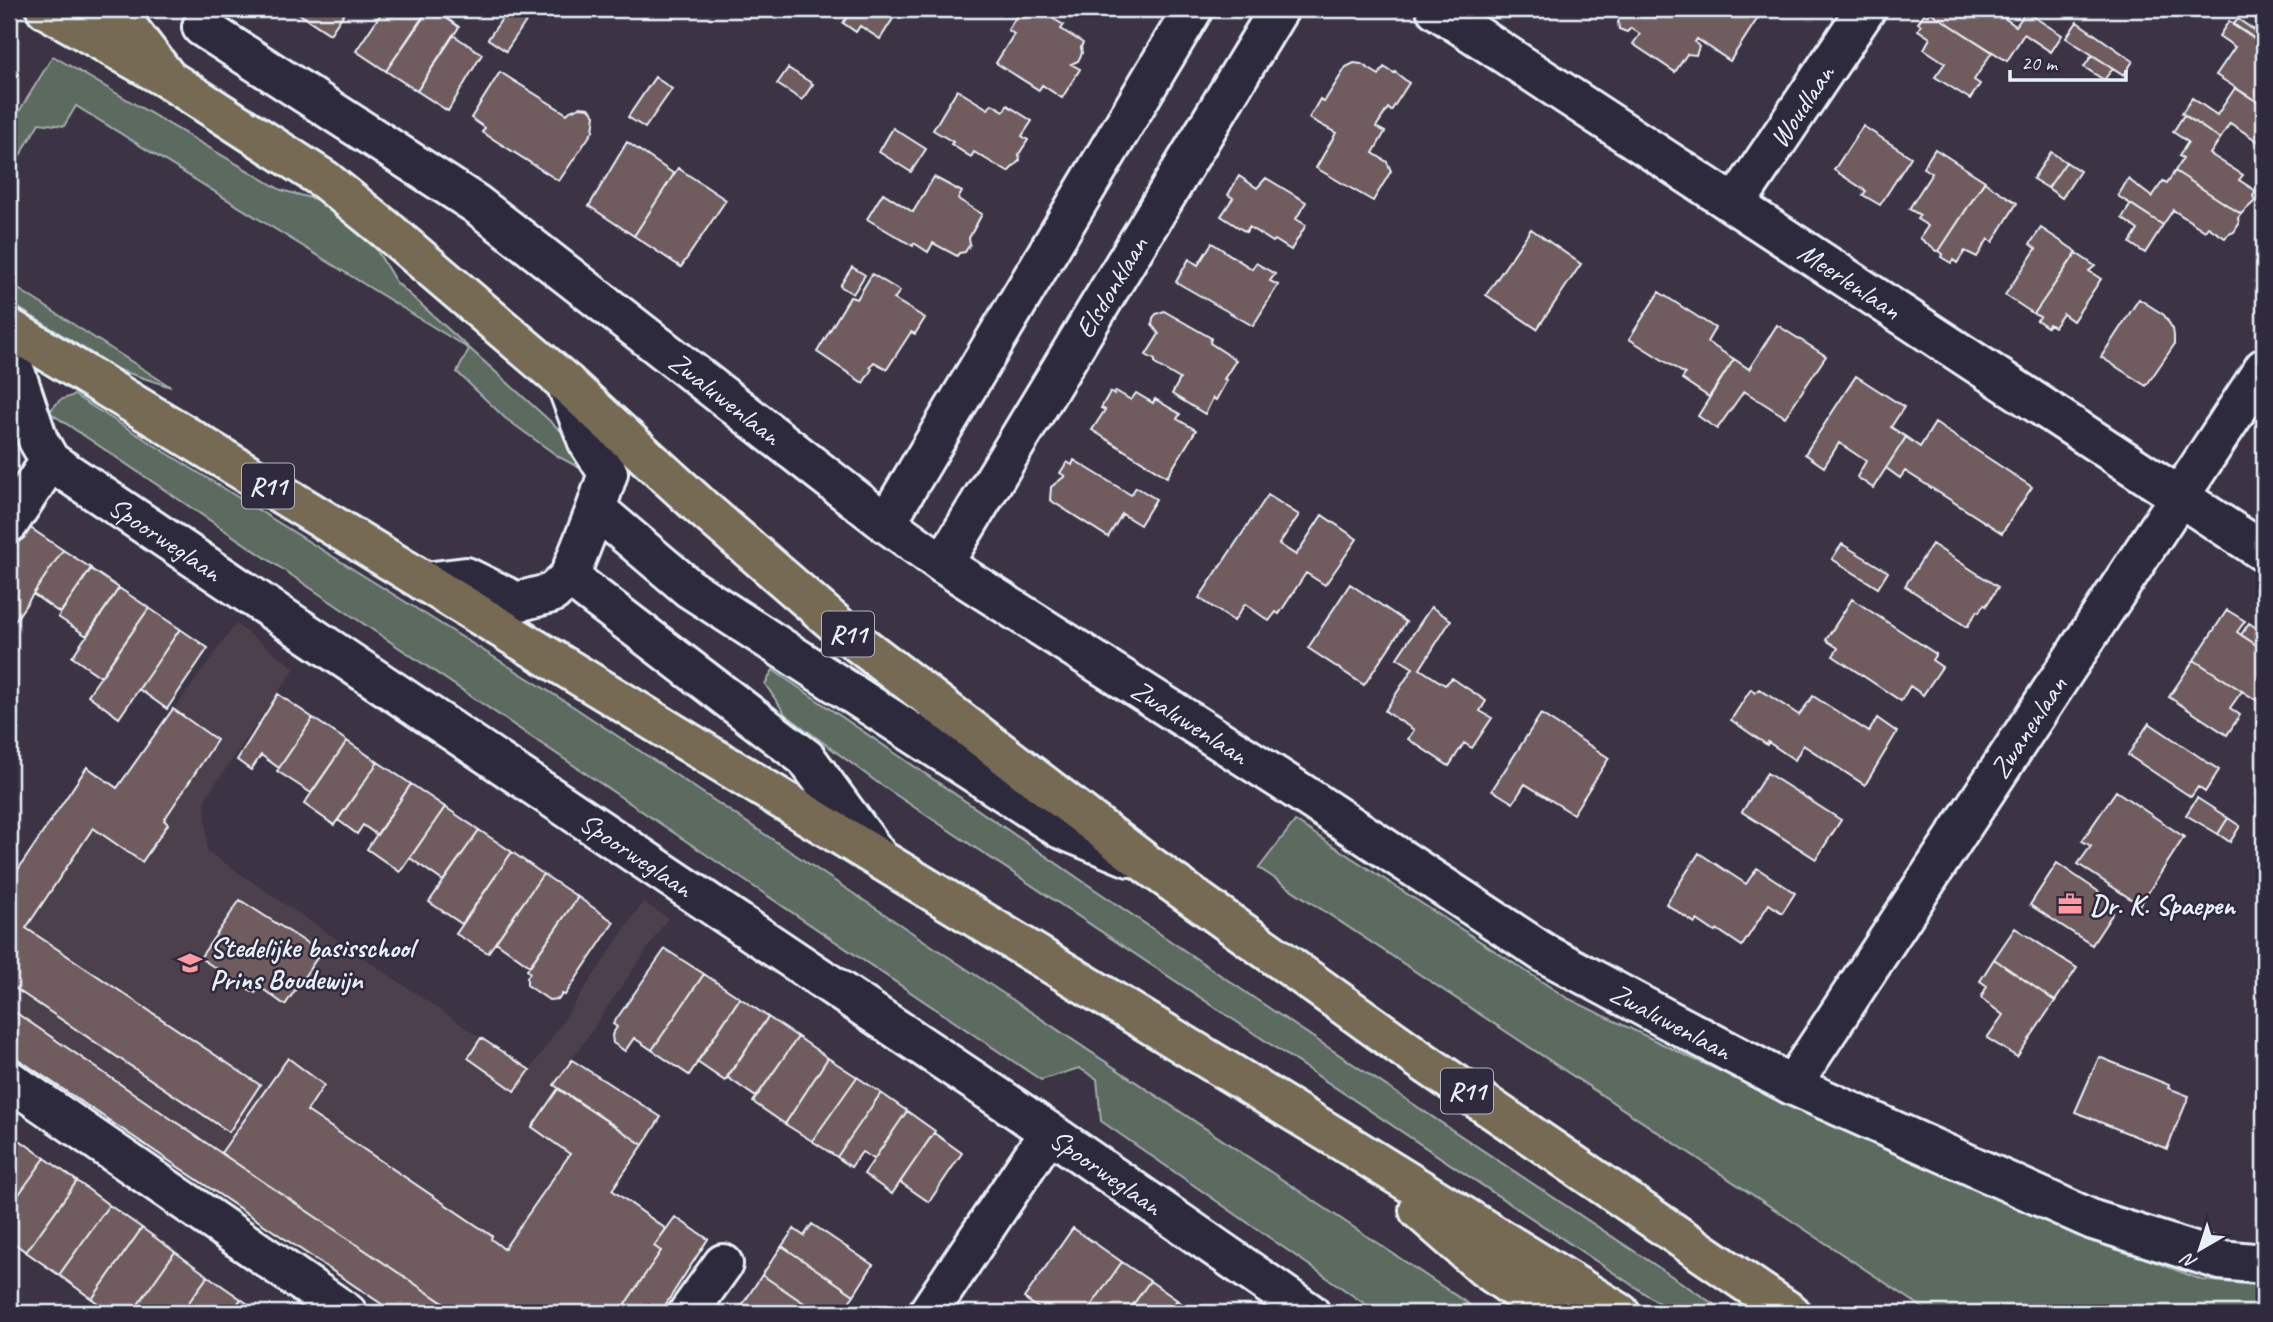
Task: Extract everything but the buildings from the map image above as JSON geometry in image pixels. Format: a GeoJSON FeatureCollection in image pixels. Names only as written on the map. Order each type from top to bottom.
{"type":"FeatureCollection","features":[{"type":"Feature","properties":{"kind":"main road","name":"R11"},"geometry":{"type":"LineString","coordinates":[[46,9],[168,79],[325,180],[566,383],[853,639],[1147,864],[1419,1059],[1791,1313]]}},
{"type":"Feature","properties":{"kind":"main road"},"geometry":{"type":"LineString","coordinates":[[114,9],[168,79]]}},
{"type":"Feature","properties":{"kind":"main road","name":"R11"},"geometry":{"type":"LineString","coordinates":[[9,328],[1620,1313]]}},
{"type":"Feature","properties":{"kind":"main road"},"geometry":{"type":"LineString","coordinates":[[1342,1141],[1485,1268],[1549,1313]]}},
{"type":"Feature","properties":{"kind":"street"},"geometry":{"type":"LineString","coordinates":[[886,523],[1193,9]]}},
{"type":"Feature","properties":{"kind":"street","name":"Elsdonklaan"},"geometry":{"type":"LineString","coordinates":[[943,564],[1279,9]]}},
{"type":"Feature","properties":{"kind":"street","name":"Meerlenlaan"},"geometry":{"type":"LineString","coordinates":[[1436,9],[1736,203],[2264,552]]}},
{"type":"Feature","properties":{"kind":"street","name":"Woudlaan"},"geometry":{"type":"LineString","coordinates":[[1736,203],[1866,9]]}},
{"type":"Feature","properties":{"kind":"street","name":"Zwaluwenlaan"},"geometry":{"type":"LineString","coordinates":[[202,27],[476,204],[886,523],[943,564],[1283,781],[1545,953],[1792,1085],[2093,1220],[2220,1260],[2264,1264]]}},
{"type":"Feature","properties":{"kind":"street","name":"Spoorweglaan"},"geometry":{"type":"LineString","coordinates":[[9,362],[16,374],[38,440],[50,461],[1049,1132],[1310,1313]]}},
{"type":"Feature","properties":{"kind":"street","name":"Zwanenlaan"},"geometry":{"type":"LineString","coordinates":[[1792,1085],[2264,368]]}},
{"type":"Feature","properties":{"kind":"street"},"geometry":{"type":"LineString","coordinates":[[425,582],[466,577],[517,602],[552,593],[569,576],[608,473],[588,442],[566,383]]}},
{"type":"Feature","properties":{"kind":"street"},"geometry":{"type":"LineString","coordinates":[[9,523],[50,461]]}},
{"type":"Feature","properties":{"kind":"street"},"geometry":{"type":"LineString","coordinates":[[596,509],[689,588],[1061,829],[1147,864]]}},
{"type":"Feature","properties":{"kind":"street"},"geometry":{"type":"LineString","coordinates":[[569,576],[806,758],[878,858]]}},
{"type":"Feature","properties":{"kind":"street"},"geometry":{"type":"LineString","coordinates":[[14,1096],[325,1307]]}},
{"type":"Feature","properties":{"kind":"street"},"geometry":{"type":"LineString","coordinates":[[928,1313],[1049,1132]]}},
{"type":"Feature","properties":{"kind":"street"},"geometry":{"type":"LineString","coordinates":[[688,1313],[723,1264]]}},
{"type":"Feature","properties":{"kind":"shaded area","name":"Stedelijke basisschool Prins Boudewijn"},"geometry":{"type":"Polygon","coordinates":[[[236,624],[295,668],[205,799],[207,851],[481,1038],[530,1070],[643,902],[668,918],[555,1085],[643,1145],[612,1190],[666,1229],[654,1246],[661,1251],[619,1313],[458,1313],[9,1008],[9,883],[87,767],[117,788],[236,624]]]}},
{"type":"Feature","properties":{"kind":"green space"},"geometry":{"type":"Polygon","coordinates":[[[53,56],[281,190],[318,200],[376,249],[396,282],[592,459],[589,473],[559,457],[505,418],[457,372],[469,349],[76,106],[64,126],[39,123],[9,174],[9,128],[53,56]]]}},
{"type":"Feature","properties":{"kind":"green space"},"geometry":{"type":"Polygon","coordinates":[[[9,283],[171,387],[119,370],[9,302],[9,283]]]}},
{"type":"Feature","properties":{"kind":"green space"},"geometry":{"type":"Polygon","coordinates":[[[74,395],[574,707],[1482,1313],[1378,1313],[1101,1121],[1097,1079],[1079,1068],[1041,1080],[49,412],[60,400],[74,395]]]}},
{"type":"Feature","properties":{"kind":"green space"},"geometry":{"type":"Polygon","coordinates":[[[773,670],[1254,998],[1727,1313],[1674,1313],[878,783],[786,715],[765,684],[773,670]]]}},
{"type":"Feature","properties":{"kind":"green space"},"geometry":{"type":"Polygon","coordinates":[[[1295,821],[1567,998],[1685,1055],[2056,1224],[2202,1280],[2264,1286],[2264,1313],[1931,1313],[1259,868],[1295,821]]]}},
{"type":"Feature","properties":{"kind":"place","name":"Dr. K. Spaepen"},"geometry":{"type":"Point","coordinates":[2070,904]}},
{"type":"Feature","properties":{"kind":"place","name":"Stedelijke basisschool Prins Boudewijn"},"geometry":{"type":"Point","coordinates":[190,963]}}]}
